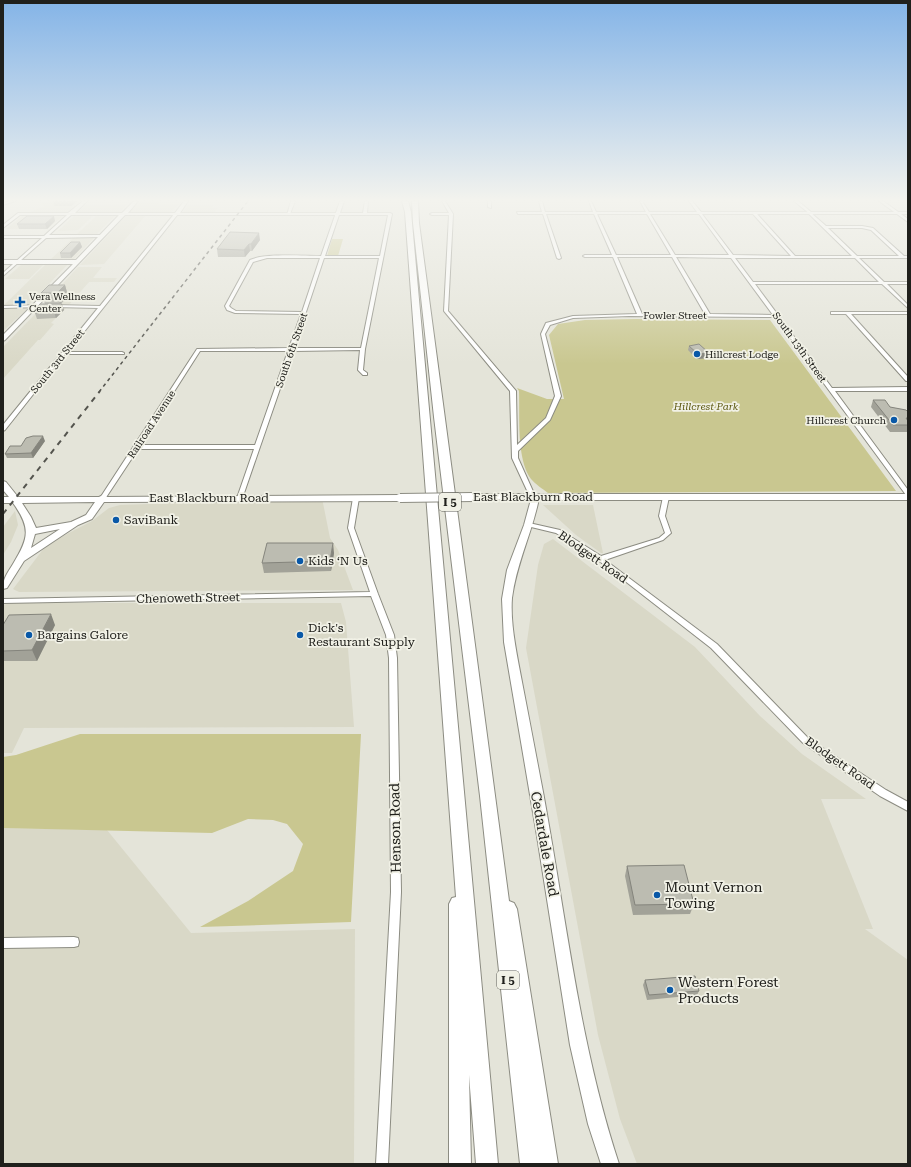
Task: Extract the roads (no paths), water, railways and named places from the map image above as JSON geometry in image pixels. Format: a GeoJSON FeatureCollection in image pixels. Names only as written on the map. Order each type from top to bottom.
{"type":"FeatureCollection","features":[{"type":"Feature","properties":{"kind":"highway","name":"I 5"},"geometry":{"type":"LineString","coordinates":[[411,255],[487,1164]]}},
{"type":"Feature","properties":{"kind":"highway","name":"I 5"},"geometry":{"type":"LineString","coordinates":[[420,255],[439,417],[488,796],[530,1164]]}},
{"type":"Feature","properties":{"kind":"highway"},"geometry":{"type":"LineString","coordinates":[[488,796],[509,916],[547,1164]]}},
{"type":"Feature","properties":{"kind":"highway"},"geometry":{"type":"LineString","coordinates":[[456,803],[460,1164]]}},
{"type":"Feature","properties":{"kind":"street"},"geometry":{"type":"LineString","coordinates":[[3,275],[25,255]]}},
{"type":"Feature","properties":{"kind":"street"},"geometry":{"type":"LineString","coordinates":[[3,339],[83,255]]}},
{"type":"Feature","properties":{"kind":"street","name":"South 3rd Street"},"geometry":{"type":"LineString","coordinates":[[4,427],[143,255]]}},
{"type":"Feature","properties":{"kind":"street"},"geometry":{"type":"LineString","coordinates":[[449,255],[446,311],[512,391],[515,458],[534,498],[528,524]]}},
{"type":"Feature","properties":{"kind":"street"},"geometry":{"type":"LineString","coordinates":[[585,256],[906,257]]}},
{"type":"Feature","properties":{"kind":"street"},"geometry":{"type":"LineString","coordinates":[[615,256],[640,315]]}},
{"type":"Feature","properties":{"kind":"street"},"geometry":{"type":"LineString","coordinates":[[674,256],[708,315]]}},
{"type":"Feature","properties":{"kind":"street","name":"South 13th Street"},"geometry":{"type":"LineString","coordinates":[[734,257],[908,494]]}},
{"type":"Feature","properties":{"kind":"street"},"geometry":{"type":"LineString","coordinates":[[855,257],[908,307]]}},
{"type":"Feature","properties":{"kind":"street"},"geometry":{"type":"LineString","coordinates":[[304,313],[240,312],[229,309],[227,306],[251,261],[260,258],[382,258],[363,349],[360,370],[365,374]]}},
{"type":"Feature","properties":{"kind":"street","name":"South 6th Street"},"geometry":{"type":"LineString","coordinates":[[240,498],[322,258]]}},
{"type":"Feature","properties":{"kind":"street"},"geometry":{"type":"LineString","coordinates":[[3,262],[77,262]]}},
{"type":"Feature","properties":{"kind":"street"},"geometry":{"type":"LineString","coordinates":[[753,283],[908,283]]}},
{"type":"Feature","properties":{"kind":"street"},"geometry":{"type":"LineString","coordinates":[[3,306],[101,307]]}},
{"type":"Feature","properties":{"kind":"street"},"geometry":{"type":"LineString","coordinates":[[833,313],[908,313]]}},
{"type":"Feature","properties":{"kind":"street"},"geometry":{"type":"LineString","coordinates":[[847,313],[908,380]]}},
{"type":"Feature","properties":{"kind":"street","name":"Fowler Street"},"geometry":{"type":"LineString","coordinates":[[515,450],[548,419],[558,396],[543,334],[548,324],[573,317],[640,315],[777,316]]}},
{"type":"Feature","properties":{"kind":"street"},"geometry":{"type":"LineString","coordinates":[[291,349],[363,349]]}},
{"type":"Feature","properties":{"kind":"street","name":"Railroad Avenue"},"geometry":{"type":"LineString","coordinates":[[103,498],[199,350],[291,349]]}},
{"type":"Feature","properties":{"kind":"street"},"geometry":{"type":"LineString","coordinates":[[64,353],[122,353]]}},
{"type":"Feature","properties":{"kind":"street"},"geometry":{"type":"LineString","coordinates":[[831,390],[908,389]]}},
{"type":"Feature","properties":{"kind":"street"},"geometry":{"type":"LineString","coordinates":[[137,447],[258,447]]}},
{"type":"Feature","properties":{"kind":"street"},"geometry":{"type":"LineString","coordinates":[[3,484],[26,515],[31,527],[30,539],[3,586]]}},
{"type":"Feature","properties":{"kind":"street"},"geometry":{"type":"LineString","coordinates":[[600,559],[660,539],[668,533],[662,516],[666,497]]}},
{"type":"Feature","properties":{"kind":"street","name":"East Blackburn Road"},"geometry":{"type":"LineString","coordinates":[[3,500],[103,498],[908,497]]}},
{"type":"Feature","properties":{"kind":"street"},"geometry":{"type":"LineString","coordinates":[[18,561],[75,523],[89,517],[103,498]]}},
{"type":"Feature","properties":{"kind":"street","name":"Henson Road"},"geometry":{"type":"LineString","coordinates":[[356,498],[351,528],[390,635],[393,658],[396,892],[382,1164]]}},
{"type":"Feature","properties":{"kind":"street"},"geometry":{"type":"LineString","coordinates":[[31,532],[75,523]]}},
{"type":"Feature","properties":{"kind":"street","name":"Blodgett Road"},"geometry":{"type":"LineString","coordinates":[[528,524],[558,531],[600,559],[714,646],[806,741],[883,794],[908,807]]}},
{"type":"Feature","properties":{"kind":"street","name":"Cedardale Road"},"geometry":{"type":"LineString","coordinates":[[528,524],[512,570],[507,599],[509,642],[544,836],[578,1045],[597,1124],[610,1164]]}},
{"type":"Feature","properties":{"kind":"street","name":"Chenoweth Street"},"geometry":{"type":"LineString","coordinates":[[3,601],[374,594]]}},
{"type":"Feature","properties":{"kind":"street"},"geometry":{"type":"LineString","coordinates":[[3,943],[74,942]]}},
{"type":"Feature","properties":{"kind":"railway"},"geometry":{"type":"LineString","coordinates":[[99,392],[206,255]]}},
{"type":"Feature","properties":{"kind":"railway"},"geometry":{"type":"LineString","coordinates":[[3,514],[100,391]]}},
{"type":"Feature","properties":{"kind":"place","name":"Vera Wellness Center"},"geometry":{"type":"Point","coordinates":[20,302]}},
{"type":"Feature","properties":{"kind":"place","name":"Hillcrest Lodge"},"geometry":{"type":"Point","coordinates":[697,354]}},
{"type":"Feature","properties":{"kind":"place","name":"Hillcrest Church"},"geometry":{"type":"Point","coordinates":[894,420]}},
{"type":"Feature","properties":{"kind":"place","name":"SaviBank"},"geometry":{"type":"Point","coordinates":[116,520]}},
{"type":"Feature","properties":{"kind":"place","name":"Kids ‘N Us"},"geometry":{"type":"Point","coordinates":[300,561]}},
{"type":"Feature","properties":{"kind":"place","name":"Bargains Galore"},"geometry":{"type":"Point","coordinates":[29,635]}},
{"type":"Feature","properties":{"kind":"place","name":"Dick's Restaurant Supply"},"geometry":{"type":"Point","coordinates":[300,635]}},
{"type":"Feature","properties":{"kind":"place","name":"Mount Vernon Towing"},"geometry":{"type":"Point","coordinates":[657,895]}},
{"type":"Feature","properties":{"kind":"place","name":"Western Forest Products"},"geometry":{"type":"Point","coordinates":[670,990]}},
{"type":"Feature","properties":{"kind":"park label","name":"Hillcrest Park"},"geometry":{"type":"Point","coordinates":[706,406]}}]}
